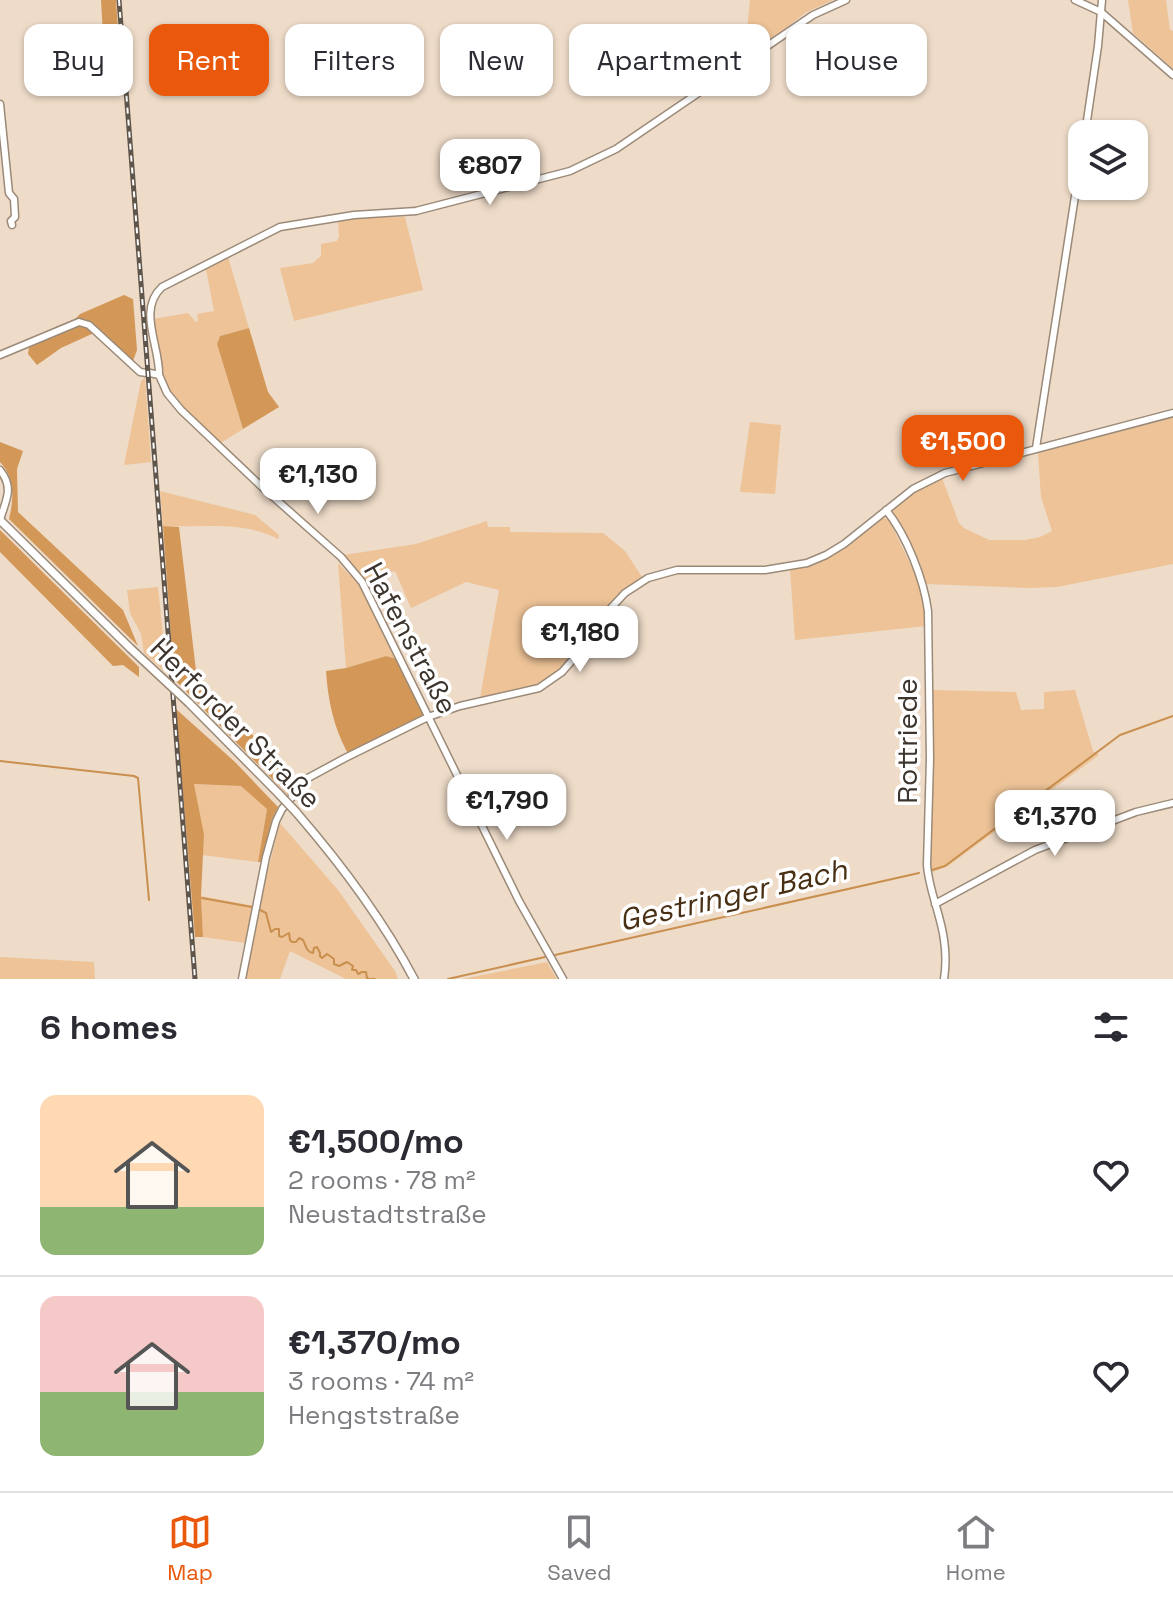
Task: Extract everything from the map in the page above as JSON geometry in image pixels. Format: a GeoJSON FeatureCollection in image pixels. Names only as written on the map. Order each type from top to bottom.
{"type":"FeatureCollection","features":[{"type":"Feature","properties":{"kind":"main road","name":"Herforder Straße"},"geometry":{"type":"LineString","coordinates":[[0,520],[189,703],[296,812],[364,897],[390,935],[414,979]]}},
{"type":"Feature","properties":{"kind":"street"},"geometry":{"type":"LineString","coordinates":[[0,355],[79,322],[89,325],[140,372],[159,375],[150,304],[162,287],[280,227],[354,215],[416,211],[570,171],[616,149],[813,15],[846,0]]}},
{"type":"Feature","properties":{"kind":"street"},"geometry":{"type":"LineString","coordinates":[[1075,0],[1101,12],[1173,75]]}},
{"type":"Feature","properties":{"kind":"street"},"geometry":{"type":"LineString","coordinates":[[1087,120],[1102,0]]}},
{"type":"Feature","properties":{"kind":"street"},"geometry":{"type":"LineString","coordinates":[[0,104],[9,193],[14,199],[12,225]]}},
{"type":"Feature","properties":{"kind":"street"},"geometry":{"type":"LineString","coordinates":[[1036,448],[1074,200]]}},
{"type":"Feature","properties":{"kind":"street","name":"Hafenstraße"},"geometry":{"type":"LineString","coordinates":[[159,375],[167,393],[181,410],[341,557],[362,582],[519,901],[563,979]]}},
{"type":"Feature","properties":{"kind":"street"},"geometry":{"type":"LineString","coordinates":[[242,979],[276,821],[308,778],[428,717],[460,706],[539,688],[562,672],[625,593],[648,578],[677,570],[765,570],[807,563],[852,539],[913,489],[945,473],[1173,413]]}},
{"type":"Feature","properties":{"kind":"street"},"geometry":{"type":"LineString","coordinates":[[0,470],[8,487],[0,520]]}},
{"type":"Feature","properties":{"kind":"street","name":"Rottriede"},"geometry":{"type":"LineString","coordinates":[[886,510],[910,552],[927,597],[930,747],[927,865],[944,939],[944,979]]}},
{"type":"Feature","properties":{"kind":"street"},"geometry":{"type":"LineString","coordinates":[[935,904],[1035,850],[1136,812],[1173,803]]}},
{"type":"Feature","properties":{"kind":"shaded area"},"geometry":{"type":"Polygon","coordinates":[[[101,0],[116,0],[118,24],[102,24],[101,0]]]}},
{"type":"Feature","properties":{"kind":"shaded area"},"geometry":{"type":"Polygon","coordinates":[[[750,0],[833,0],[786,24],[786,28],[770,41],[770,24],[748,24],[750,0]]]}},
{"type":"Feature","properties":{"kind":"shaded area"},"geometry":{"type":"Polygon","coordinates":[[[1128,0],[1166,0],[1170,30],[1173,31],[1173,69],[1133,33],[1128,0]]]}},
{"type":"Feature","properties":{"kind":"shaded area"},"geometry":{"type":"Polygon","coordinates":[[[405,217],[423,290],[294,321],[280,268],[313,263],[321,256],[321,244],[337,241],[338,221],[405,217]]]}},
{"type":"Feature","properties":{"kind":"shaded area"},"geometry":{"type":"Polygon","coordinates":[[[228,257],[249,328],[220,336],[217,344],[243,429],[219,444],[169,391],[164,381],[153,319],[188,313],[196,322],[197,314],[214,311],[206,269],[228,257]]]}},
{"type":"Feature","properties":{"kind":"shaded area"},"geometry":{"type":"Polygon","coordinates":[[[124,295],[133,299],[137,350],[133,361],[127,365],[94,333],[61,348],[37,365],[28,354],[29,346],[55,327],[124,295]]]}},
{"type":"Feature","properties":{"kind":"shaded area"},"geometry":{"type":"Polygon","coordinates":[[[249,328],[268,392],[279,407],[243,429],[217,344],[220,336],[249,328]]]}},
{"type":"Feature","properties":{"kind":"shaded area"},"geometry":{"type":"Polygon","coordinates":[[[145,377],[151,462],[124,465],[141,381],[145,377]]]}},
{"type":"Feature","properties":{"kind":"shaded area"},"geometry":{"type":"Polygon","coordinates":[[[1173,417],[1173,564],[1057,587],[926,584],[894,517],[893,508],[915,491],[942,478],[959,523],[964,528],[989,540],[1040,537],[1052,531],[1041,497],[1038,453],[1173,417]]]}},
{"type":"Feature","properties":{"kind":"shaded area"},"geometry":{"type":"Polygon","coordinates":[[[750,422],[781,425],[775,494],[740,492],[750,422]]]}},
{"type":"Feature","properties":{"kind":"shaded area"},"geometry":{"type":"Polygon","coordinates":[[[0,442],[23,451],[17,469],[18,512],[123,610],[138,646],[9,519],[12,489],[0,462],[0,442]]]}},
{"type":"Feature","properties":{"kind":"shaded area"},"geometry":{"type":"Polygon","coordinates":[[[160,491],[255,515],[279,535],[278,539],[236,527],[163,526],[160,491]]]}},
{"type":"Feature","properties":{"kind":"shaded area"},"geometry":{"type":"Polygon","coordinates":[[[881,517],[889,520],[921,586],[926,602],[926,626],[795,640],[790,569],[839,550],[881,517]]]}},
{"type":"Feature","properties":{"kind":"shaded area"},"geometry":{"type":"Polygon","coordinates":[[[487,521],[488,527],[510,527],[510,532],[603,533],[625,551],[642,577],[623,590],[607,607],[559,670],[538,685],[480,698],[499,590],[466,582],[411,608],[395,571],[364,581],[344,555],[416,544],[487,521]]]}},
{"type":"Feature","properties":{"kind":"shaded area"},"geometry":{"type":"Polygon","coordinates":[[[163,526],[179,527],[197,679],[300,783],[289,796],[174,679],[163,526]]]}},
{"type":"Feature","properties":{"kind":"shaded area"},"geometry":{"type":"Polygon","coordinates":[[[0,530],[139,667],[139,677],[123,665],[113,666],[0,552],[0,530]]]}},
{"type":"Feature","properties":{"kind":"shaded area"},"geometry":{"type":"Polygon","coordinates":[[[338,563],[358,584],[397,659],[386,656],[346,668],[338,563]]]}},
{"type":"Feature","properties":{"kind":"shaded area"},"geometry":{"type":"Polygon","coordinates":[[[158,587],[167,674],[144,653],[141,634],[130,613],[127,590],[158,587]]]}},
{"type":"Feature","properties":{"kind":"shaded area"},"geometry":{"type":"Polygon","coordinates":[[[386,656],[397,659],[426,716],[347,752],[332,712],[326,671],[386,656]]]}},
{"type":"Feature","properties":{"kind":"shaded area"},"geometry":{"type":"Polygon","coordinates":[[[933,690],[1016,692],[1021,710],[1044,709],[1044,692],[1075,690],[1093,751],[1099,755],[948,866],[930,873],[933,690]]]}},
{"type":"Feature","properties":{"kind":"shaded area"},"geometry":{"type":"Polygon","coordinates":[[[176,709],[235,762],[278,807],[261,862],[258,862],[267,809],[241,786],[194,784],[204,834],[203,937],[195,937],[176,709]]]}},
{"type":"Feature","properties":{"kind":"shaded area"},"geometry":{"type":"Polygon","coordinates":[[[194,784],[242,786],[267,809],[258,862],[202,855],[204,834],[194,784]]]}},
{"type":"Feature","properties":{"kind":"shaded area"},"geometry":{"type":"Polygon","coordinates":[[[280,823],[338,890],[398,979],[346,979],[290,951],[280,979],[245,979],[280,823]]]}},
{"type":"Feature","properties":{"kind":"shaded area"},"geometry":{"type":"Polygon","coordinates":[[[201,896],[254,906],[246,943],[203,937],[201,896]]]}},
{"type":"Feature","properties":{"kind":"shaded area"},"geometry":{"type":"Polygon","coordinates":[[[0,957],[94,962],[95,979],[0,979],[0,957]]]}},
{"type":"Feature","properties":{"kind":"shaded area"},"geometry":{"type":"Polygon","coordinates":[[[547,962],[557,979],[462,979],[547,962]]]}},
{"type":"Feature","properties":{"kind":"waterway","name":"Gestringer Bach"},"geometry":{"type":"LineString","coordinates":[[932,870],[945,866],[1120,735],[1173,716]]}},
{"type":"Feature","properties":{"kind":"waterway"},"geometry":{"type":"LineString","coordinates":[[0,761],[138,778],[149,900]]}},
{"type":"Feature","properties":{"kind":"waterway","name":"Gestringer Bach"},"geometry":{"type":"LineString","coordinates":[[555,955],[919,873]]}},
{"type":"Feature","properties":{"kind":"waterway","name":"Gestringer Bach"},"geometry":{"type":"LineString","coordinates":[[202,898],[252,907]]}},
{"type":"Feature","properties":{"kind":"waterway","name":"Gestringer Bach"},"geometry":{"type":"LineString","coordinates":[[260,910],[266,913],[271,932],[279,929],[279,936],[282,937],[289,933],[292,942],[299,938],[311,952],[317,947],[322,958],[327,954],[339,966],[347,962],[358,974],[366,972],[369,979]]}},
{"type":"Feature","properties":{"kind":"waterway","name":"Gestringer Bach"},"geometry":{"type":"LineString","coordinates":[[448,979],[545,957]]}},
{"type":"Feature","properties":{"kind":"railway"},"geometry":{"type":"LineString","coordinates":[[119,0],[195,979]]}}]}
